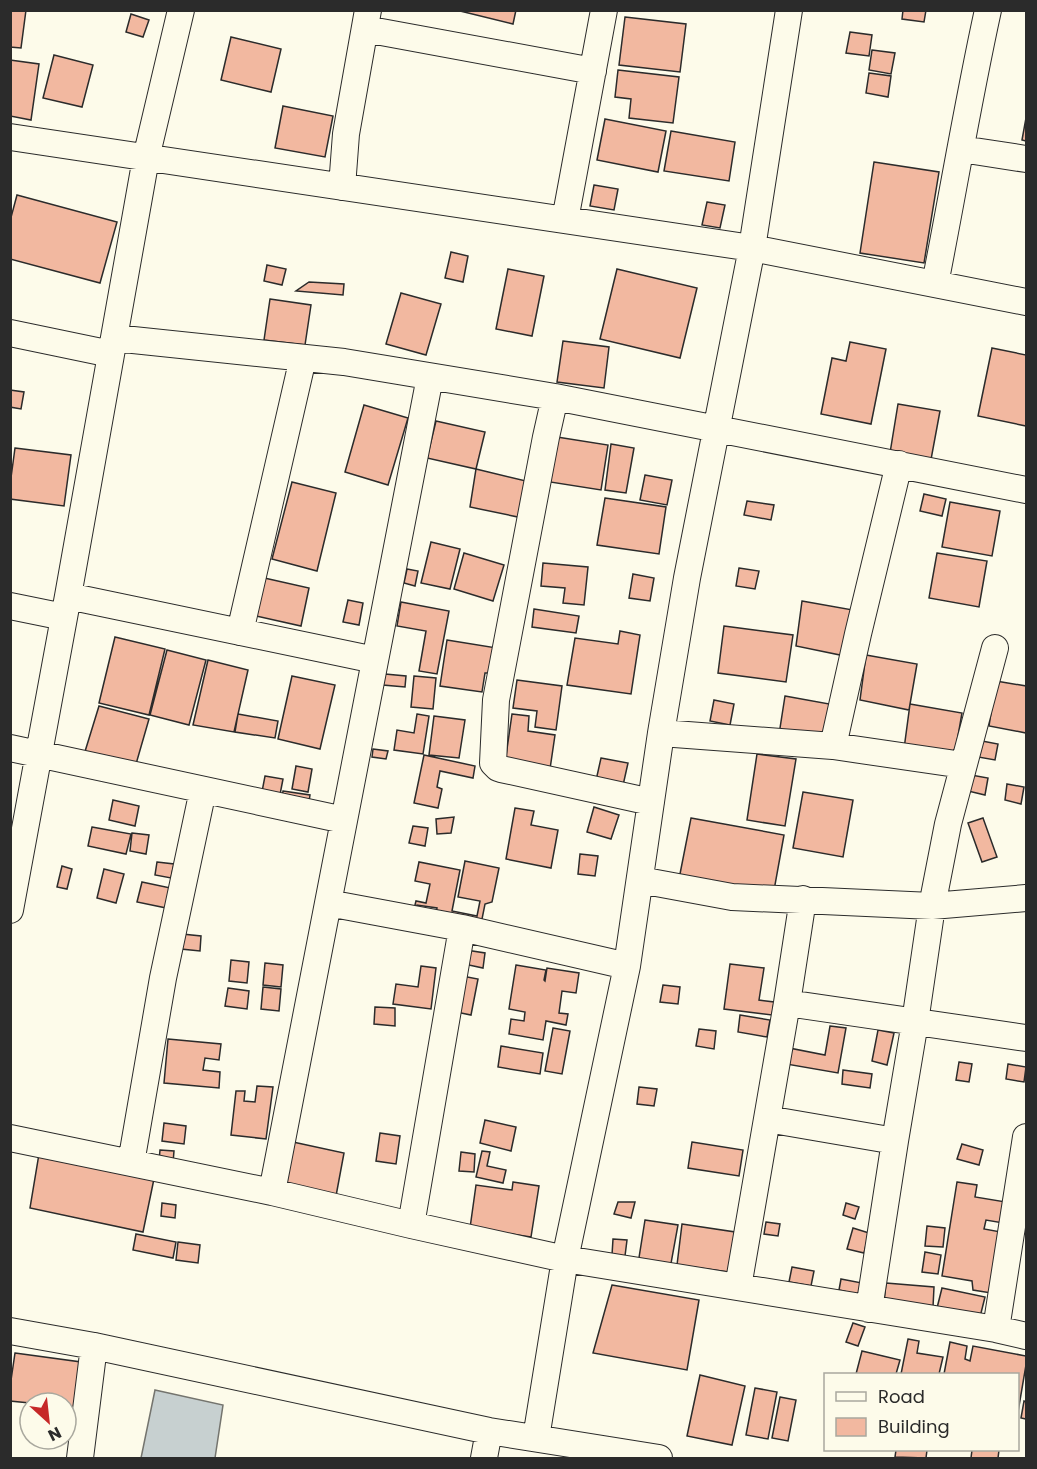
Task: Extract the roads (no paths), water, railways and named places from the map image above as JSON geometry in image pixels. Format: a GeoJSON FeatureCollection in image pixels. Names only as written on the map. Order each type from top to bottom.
{"type":"FeatureCollection","features":[{"type":"Feature","properties":{"kind":"street"},"geometry":{"type":"LineString","coordinates":[[10,910],[146,158],[181,10]]}},
{"type":"Feature","properties":{"kind":"street"},"geometry":{"type":"LineString","coordinates":[[565,220],[604,10]]}},
{"type":"Feature","properties":{"kind":"street"},"geometry":{"type":"LineString","coordinates":[[536,1438],[565,1259],[627,966],[661,734],[687,578],[752,248],[789,10]]}},
{"type":"Feature","properties":{"kind":"street"},"geometry":{"type":"LineString","coordinates":[[935,284],[987,10]]}},
{"type":"Feature","properties":{"kind":"street"},"geometry":{"type":"LineString","coordinates":[[342,187],[346,134],[367,20],[593,71]]}},
{"type":"Feature","properties":{"kind":"street"},"geometry":{"type":"LineString","coordinates":[[10,137],[752,248],[1026,302]]}},
{"type":"Feature","properties":{"kind":"street"},"geometry":{"type":"LineString","coordinates":[[961,149],[1026,159]]}},
{"type":"Feature","properties":{"kind":"street"},"geometry":{"type":"LineString","coordinates":[[10,333],[112,346],[344,362],[555,397],[1026,490]]}},
{"type":"Feature","properties":{"kind":"street"},"geometry":{"type":"LineString","coordinates":[[240,632],[303,358]]}},
{"type":"Feature","properties":{"kind":"street"},"geometry":{"type":"LineString","coordinates":[[272,1192],[430,377]]}},
{"type":"Feature","properties":{"kind":"street"},"geometry":{"type":"LineString","coordinates":[[555,397],[543,448],[496,700],[493,763],[501,769],[651,802]]}},
{"type":"Feature","properties":{"kind":"street"},"geometry":{"type":"LineString","coordinates":[[833,746],[899,464]]}},
{"type":"Feature","properties":{"kind":"street"},"geometry":{"type":"LineString","coordinates":[[10,606],[66,606],[240,632],[375,660]]}},
{"type":"Feature","properties":{"kind":"street"},"geometry":{"type":"LineString","coordinates":[[869,1309],[932,906],[948,824],[995,648]]}},
{"type":"Feature","properties":{"kind":"street"},"geometry":{"type":"LineString","coordinates":[[661,734],[833,746],[963,765]]}},
{"type":"Feature","properties":{"kind":"street"},"geometry":{"type":"LineString","coordinates":[[10,748],[344,820]]}},
{"type":"Feature","properties":{"kind":"street"},"geometry":{"type":"LineString","coordinates":[[131,1163],[163,978],[202,790]]}},
{"type":"Feature","properties":{"kind":"street"},"geometry":{"type":"LineString","coordinates":[[640,880],[732,897],[932,906],[1026,898]]}},
{"type":"Feature","properties":{"kind":"street"},"geometry":{"type":"LineString","coordinates":[[738,1287],[787,1003],[802,899]]}},
{"type":"Feature","properties":{"kind":"street"},"geometry":{"type":"LineString","coordinates":[[328,903],[462,928],[627,966]]}},
{"type":"Feature","properties":{"kind":"street"},"geometry":{"type":"LineString","coordinates":[[411,1225],[462,928]]}},
{"type":"Feature","properties":{"kind":"street"},"geometry":{"type":"LineString","coordinates":[[787,1003],[1026,1038]]}},
{"type":"Feature","properties":{"kind":"street"},"geometry":{"type":"LineString","coordinates":[[767,1119],[895,1141]]}},
{"type":"Feature","properties":{"kind":"street"},"geometry":{"type":"LineString","coordinates":[[996,1329],[1026,1137]]}},
{"type":"Feature","properties":{"kind":"street"},"geometry":{"type":"LineString","coordinates":[[10,1138],[272,1192],[565,1259],[996,1329],[1026,1336]]}},
{"type":"Feature","properties":{"kind":"street"},"geometry":{"type":"LineString","coordinates":[[10,1331],[94,1346],[489,1431],[617,1455],[659,1458]]}},
{"type":"Feature","properties":{"kind":"street"},"geometry":{"type":"LineString","coordinates":[[80,1458],[94,1346]]}},
{"type":"Feature","properties":{"kind":"street"},"geometry":{"type":"LineString","coordinates":[[484,1458],[489,1431]]}}]}
